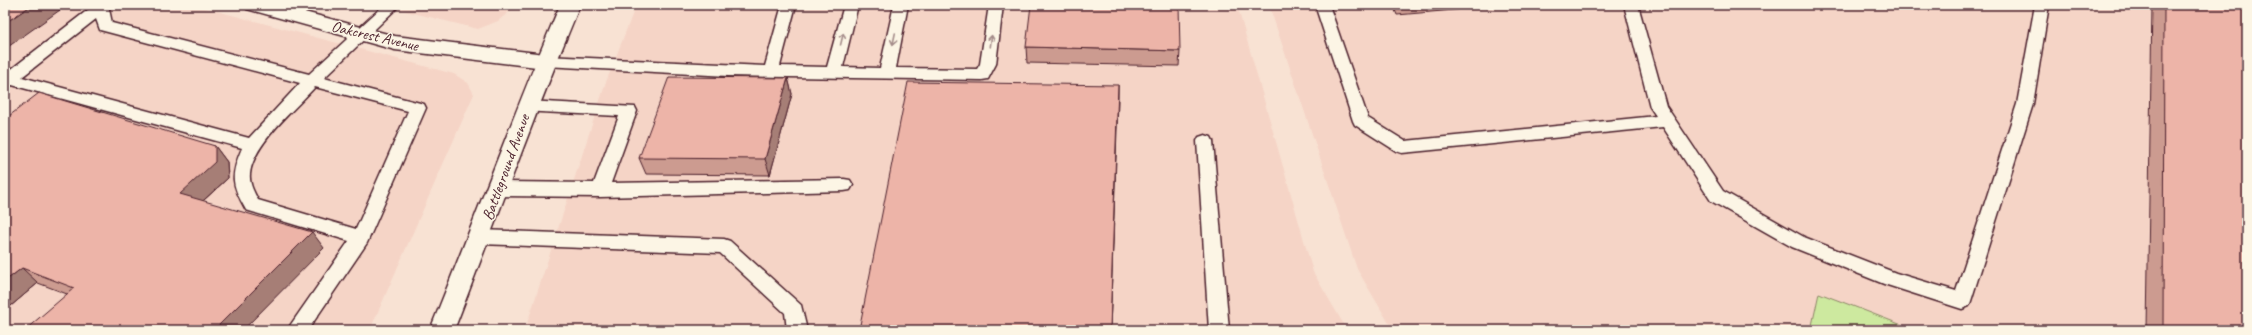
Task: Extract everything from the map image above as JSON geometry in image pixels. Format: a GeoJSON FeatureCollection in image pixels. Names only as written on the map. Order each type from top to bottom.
{"type":"FeatureCollection","features":[{"type":"Feature","properties":{"kind":"main road","name":"Oakcrest Avenue"},"geometry":{"type":"LineString","coordinates":[[254,5],[395,43],[546,61]]}},
{"type":"Feature","properties":{"kind":"main road","name":"Battleground Avenue"},"geometry":{"type":"LineString","coordinates":[[442,330],[498,189],[527,107],[570,5]]}},
{"type":"Feature","properties":{"kind":"lane"},"geometry":{"type":"LineString","coordinates":[[361,238],[252,205],[241,187],[242,170],[252,145],[312,80],[393,5]]}},
{"type":"Feature","properties":{"kind":"lane"},"geometry":{"type":"LineString","coordinates":[[771,72],[789,5]]}},
{"type":"Feature","properties":{"kind":"lane"},"geometry":{"type":"LineString","coordinates":[[833,74],[851,5]]}},
{"type":"Feature","properties":{"kind":"lane"},"geometry":{"type":"LineString","coordinates":[[887,74],[901,5]]}},
{"type":"Feature","properties":{"kind":"lane"},"geometry":{"type":"LineString","coordinates":[[546,61],[833,74],[982,75],[988,64],[996,5]]}},
{"type":"Feature","properties":{"kind":"lane"},"geometry":{"type":"LineString","coordinates":[[1322,5],[1361,121],[1402,147],[1667,121]]}},
{"type":"Feature","properties":{"kind":"lane"},"geometry":{"type":"LineString","coordinates":[[1631,5],[1658,107],[1717,196],[1798,242],[1891,279],[1962,301],[2025,104],[2042,5]]}},
{"type":"Feature","properties":{"kind":"lane"},"geometry":{"type":"LineString","coordinates":[[7,80],[100,6],[105,26],[418,108],[361,238],[297,330]]}},
{"type":"Feature","properties":{"kind":"lane"},"geometry":{"type":"LineString","coordinates":[[7,80],[252,145]]}},
{"type":"Feature","properties":{"kind":"lane"},"geometry":{"type":"LineString","coordinates":[[527,107],[629,111],[600,190]]}},
{"type":"Feature","properties":{"kind":"lane"},"geometry":{"type":"LineString","coordinates":[[1205,141],[1219,330]]}},
{"type":"Feature","properties":{"kind":"lane"},"geometry":{"type":"LineString","coordinates":[[498,189],[600,190],[844,185]]}},
{"type":"Feature","properties":{"kind":"lane"},"geometry":{"type":"LineString","coordinates":[[479,237],[724,246],[794,310],[797,330]]}},
{"type":"Feature","properties":{"kind":"shaded area"},"geometry":{"type":"Polygon","coordinates":[[[5,5],[194,5],[454,74],[468,83],[474,94],[370,330],[5,330],[5,5]]]}},
{"type":"Feature","properties":{"kind":"shaded area"},"geometry":{"type":"Polygon","coordinates":[[[381,5],[513,5],[510,11],[498,21],[478,29],[381,5]]]}},
{"type":"Feature","properties":{"kind":"shaded area"},"geometry":{"type":"Polygon","coordinates":[[[636,5],[1237,5],[1313,272],[1347,330],[525,330],[605,85],[636,5]]]}},
{"type":"Feature","properties":{"kind":"shaded area"},"geometry":{"type":"Polygon","coordinates":[[[1269,5],[2247,5],[2247,330],[1915,330],[1819,293],[1811,330],[1393,330],[1357,269],[1269,5]]]}},
{"type":"Feature","properties":{"kind":"green space"},"geometry":{"type":"Polygon","coordinates":[[[1819,293],[1915,330],[1811,330],[1819,293]]]}},
{"type":"Feature","properties":{"kind":"building"},"geometry":{"type":"Polygon","coordinates":[[[5,5],[32,5],[5,23],[5,5]]]}},
{"type":"Feature","properties":{"kind":"building"},"geometry":{"type":"Polygon","coordinates":[[[1031,5],[1179,5],[1180,51],[1026,47],[1031,5]]]}},
{"type":"Feature","properties":{"kind":"building"},"geometry":{"type":"Polygon","coordinates":[[[2164,5],[2247,5],[2247,330],[2163,330],[2164,5]]]}},
{"type":"Feature","properties":{"kind":"building"},"geometry":{"type":"Polygon","coordinates":[[[669,77],[788,78],[765,159],[639,158],[669,77]]]}},
{"type":"Feature","properties":{"kind":"building"},"geometry":{"type":"Polygon","coordinates":[[[908,82],[1118,85],[1110,330],[859,330],[908,82]]]}},
{"type":"Feature","properties":{"kind":"building"},"geometry":{"type":"Polygon","coordinates":[[[39,93],[215,146],[215,162],[180,194],[312,232],[214,330],[25,330],[74,288],[22,268],[5,281],[5,119],[39,93]]]}}]}
